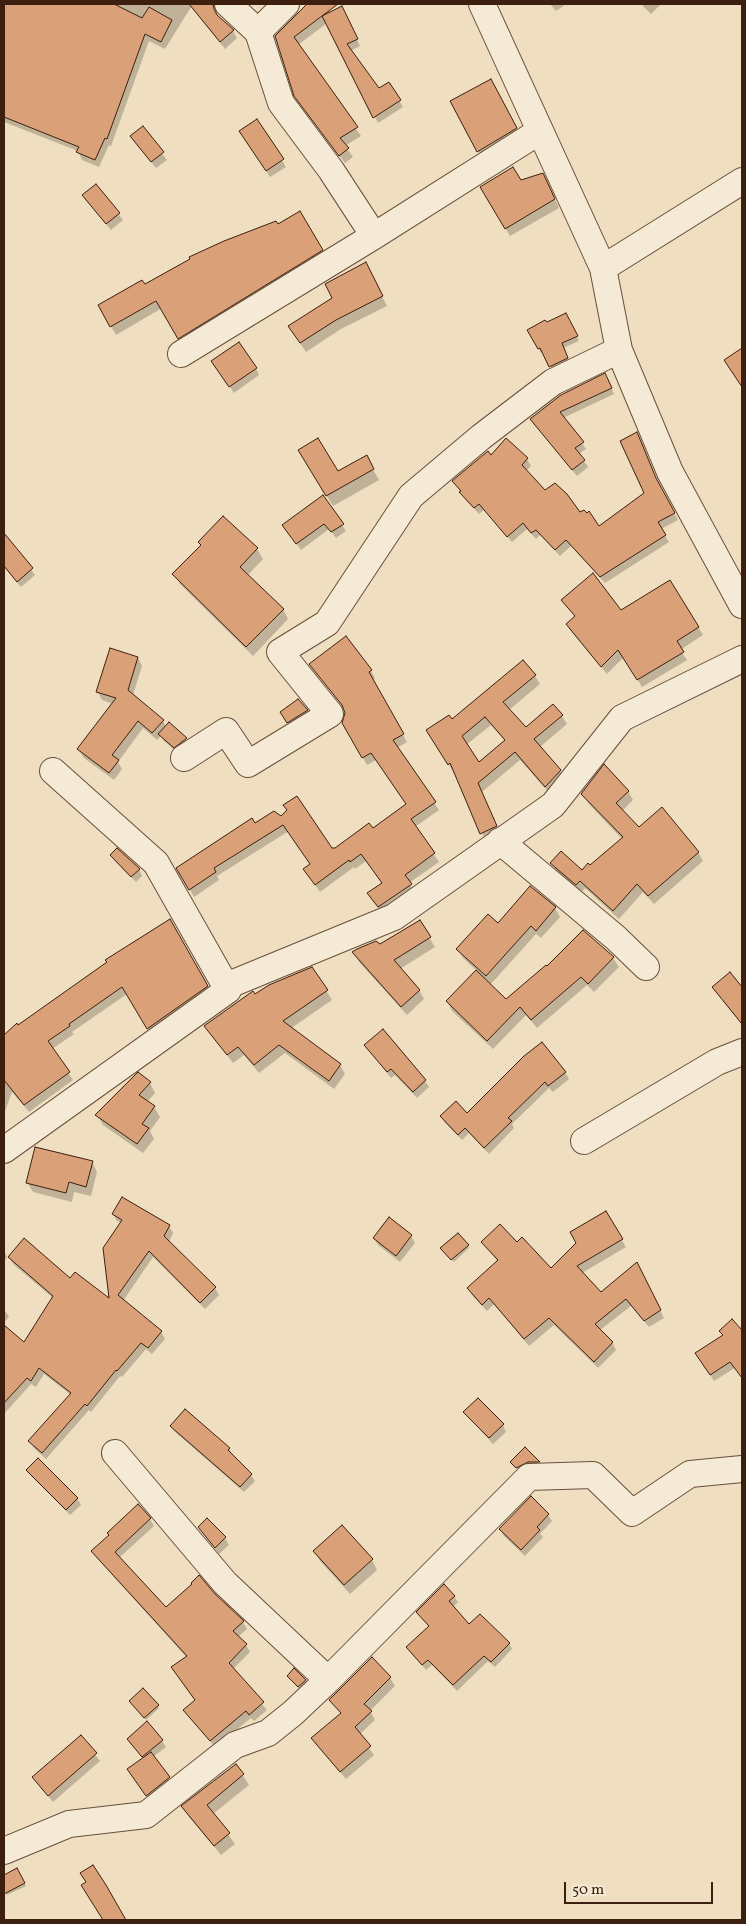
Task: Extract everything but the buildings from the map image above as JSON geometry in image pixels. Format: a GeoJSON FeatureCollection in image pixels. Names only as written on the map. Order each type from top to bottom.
{"type":"FeatureCollection","features":[{"type":"Feature","properties":{"kind":"street"},"geometry":{"type":"LineString","coordinates":[[228,4],[258,32],[281,103],[331,170],[374,236]]}},
{"type":"Feature","properties":{"kind":"street"},"geometry":{"type":"LineString","coordinates":[[258,32],[286,4]]}},
{"type":"Feature","properties":{"kind":"street"},"geometry":{"type":"LineString","coordinates":[[482,4],[603,268],[619,350],[670,472],[742,605]]}},
{"type":"Feature","properties":{"kind":"street"},"geometry":{"type":"LineString","coordinates":[[181,354],[374,236],[540,131]]}},
{"type":"Feature","properties":{"kind":"street"},"geometry":{"type":"LineString","coordinates":[[603,268],[742,181]]}},
{"type":"Feature","properties":{"kind":"street"},"geometry":{"type":"LineString","coordinates":[[184,758],[226,731],[248,764],[330,714],[280,652],[327,623],[411,496],[481,437],[553,382],[619,350]]}},
{"type":"Feature","properties":{"kind":"street"},"geometry":{"type":"LineString","coordinates":[[4,1150],[228,990],[231,984],[394,917],[553,804],[622,718],[742,659]]}},
{"type":"Feature","properties":{"kind":"street"},"geometry":{"type":"LineString","coordinates":[[54,771],[156,863],[228,990]]}},
{"type":"Feature","properties":{"kind":"street"},"geometry":{"type":"LineString","coordinates":[[500,841],[616,938],[646,967]]}},
{"type":"Feature","properties":{"kind":"street"},"geometry":{"type":"LineString","coordinates":[[584,1141],[717,1062],[742,1052]]}},
{"type":"Feature","properties":{"kind":"street"},"geometry":{"type":"LineString","coordinates":[[115,1453],[225,1582],[328,1680]]}},
{"type":"Feature","properties":{"kind":"street"},"geometry":{"type":"LineString","coordinates":[[4,1851],[69,1824],[146,1815],[234,1745],[268,1733],[293,1713],[328,1680],[529,1477],[593,1475],[632,1513],[690,1474],[742,1469]]}}]}
